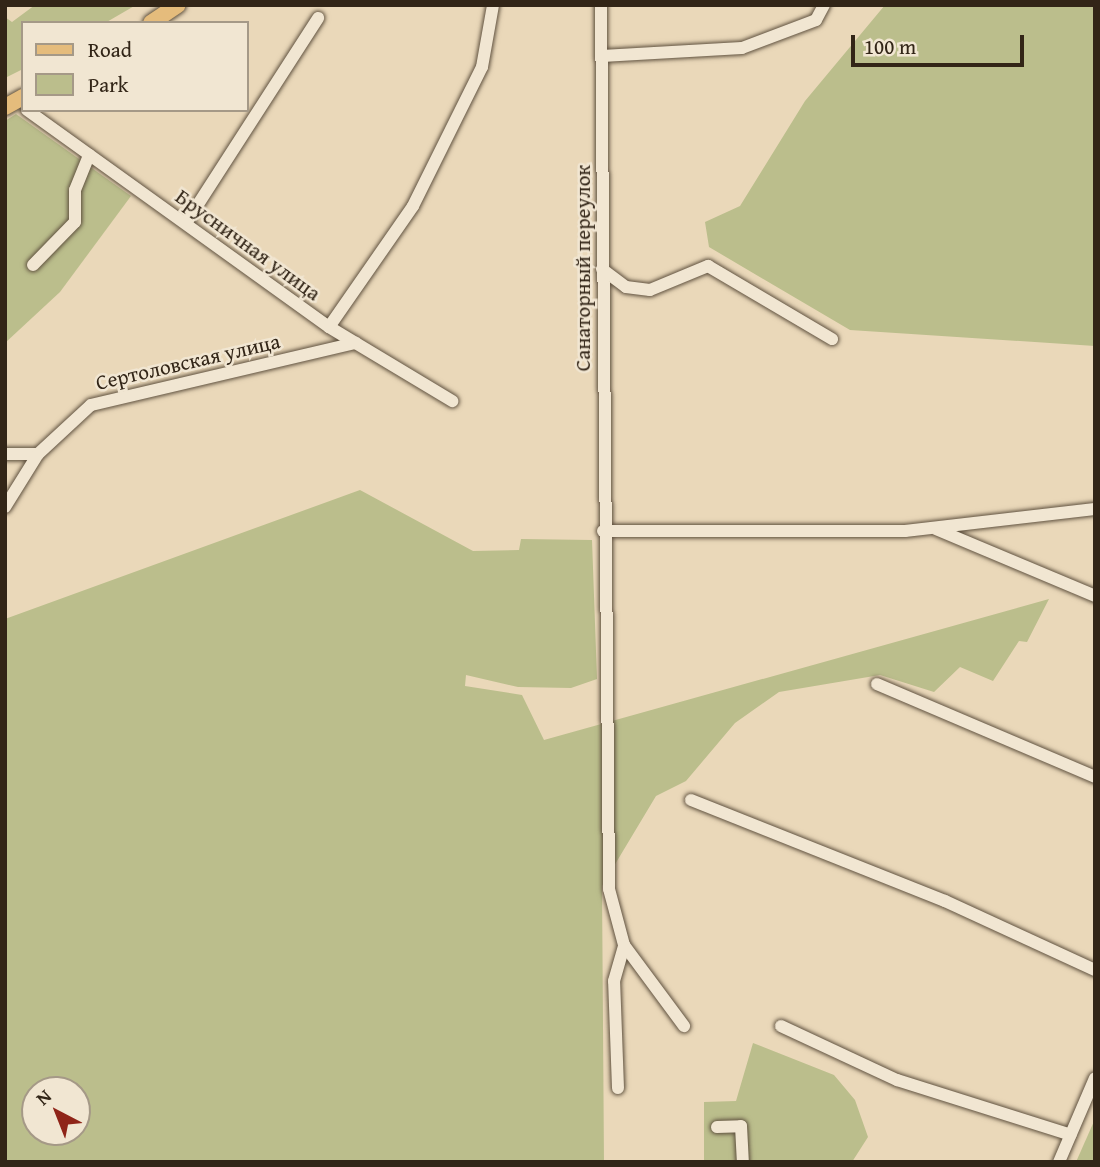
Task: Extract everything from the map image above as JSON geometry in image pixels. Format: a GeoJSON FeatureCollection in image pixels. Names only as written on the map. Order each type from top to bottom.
{"type":"FeatureCollection","features":[{"type":"Feature","properties":{"kind":"main road"},"geometry":{"type":"LineString","coordinates":[[154,21],[178,5]]}},
{"type":"Feature","properties":{"kind":"street"},"geometry":{"type":"LineString","coordinates":[[329,327],[413,206],[482,67],[493,5]]}},
{"type":"Feature","properties":{"kind":"street","name":"Санаторный переулок"},"geometry":{"type":"LineString","coordinates":[[601,5],[603,531],[609,889],[624,945]]}},
{"type":"Feature","properties":{"kind":"street"},"geometry":{"type":"LineString","coordinates":[[602,56],[742,48],[816,20],[824,5]]}},
{"type":"Feature","properties":{"kind":"street"},"geometry":{"type":"LineString","coordinates":[[186,223],[318,18]]}},
{"type":"Feature","properties":{"kind":"street","name":"Брусничная улица"},"geometry":{"type":"LineString","coordinates":[[28,112],[329,327],[452,401]]}},
{"type":"Feature","properties":{"kind":"street"},"geometry":{"type":"LineString","coordinates":[[33,265],[75,222],[75,190],[89,155]]}},
{"type":"Feature","properties":{"kind":"street"},"geometry":{"type":"LineString","coordinates":[[602,269],[626,287],[650,290],[708,266],[832,339]]}},
{"type":"Feature","properties":{"kind":"street","name":"Сертоловская улица"},"geometry":{"type":"LineString","coordinates":[[5,507],[38,454],[90,405],[356,343]]}},
{"type":"Feature","properties":{"kind":"street"},"geometry":{"type":"LineString","coordinates":[[5,454],[38,454]]}},
{"type":"Feature","properties":{"kind":"street"},"geometry":{"type":"LineString","coordinates":[[603,531],[811,535],[936,528],[1095,509]]}},
{"type":"Feature","properties":{"kind":"street"},"geometry":{"type":"LineString","coordinates":[[936,528],[1095,596]]}},
{"type":"Feature","properties":{"kind":"street"},"geometry":{"type":"LineString","coordinates":[[877,684],[1095,777]]}},
{"type":"Feature","properties":{"kind":"street"},"geometry":{"type":"LineString","coordinates":[[691,800],[945,901],[1095,970]]}},
{"type":"Feature","properties":{"kind":"street"},"geometry":{"type":"LineString","coordinates":[[624,945],[684,1026]]}},
{"type":"Feature","properties":{"kind":"street"},"geometry":{"type":"LineString","coordinates":[[618,1088],[614,981],[624,945]]}},
{"type":"Feature","properties":{"kind":"street"},"geometry":{"type":"LineString","coordinates":[[782,1026],[897,1080],[1071,1135]]}},
{"type":"Feature","properties":{"kind":"street"},"geometry":{"type":"LineString","coordinates":[[1059,1162],[1095,1078]]}},
{"type":"Feature","properties":{"kind":"street"},"geometry":{"type":"LineString","coordinates":[[717,1127],[741,1126],[743,1162]]}},
{"type":"Feature","properties":{"kind":"green space"},"geometry":{"type":"Polygon","coordinates":[[[35,5],[136,5],[108,21],[21,21],[21,70],[5,78],[5,17],[12,22],[35,5]]]}},
{"type":"Feature","properties":{"kind":"green space"},"geometry":{"type":"Polygon","coordinates":[[[885,5],[1095,5],[1095,346],[850,330],[709,247],[705,222],[740,206],[805,101],[885,5]]]}},
{"type":"Feature","properties":{"kind":"green space"},"geometry":{"type":"Polygon","coordinates":[[[16,114],[131,196],[60,292],[5,343],[5,121],[16,114]]]}},
{"type":"Feature","properties":{"kind":"green space"},"geometry":{"type":"Polygon","coordinates":[[[360,490],[473,551],[519,550],[521,539],[592,540],[597,679],[571,688],[518,687],[466,675],[465,686],[522,695],[544,740],[1049,599],[1027,642],[1019,641],[993,681],[960,667],[934,692],[880,675],[779,692],[735,723],[686,781],[656,796],[602,886],[604,1162],[5,1162],[5,619],[360,490]]]}},
{"type":"Feature","properties":{"kind":"green space"},"geometry":{"type":"Polygon","coordinates":[[[753,1043],[834,1075],[855,1100],[868,1137],[852,1162],[704,1162],[704,1102],[736,1101],[753,1043]]]}},
{"type":"Feature","properties":{"kind":"green space"},"geometry":{"type":"Polygon","coordinates":[[[1095,1119],[1095,1162],[1076,1162],[1095,1119]]]}}]}
